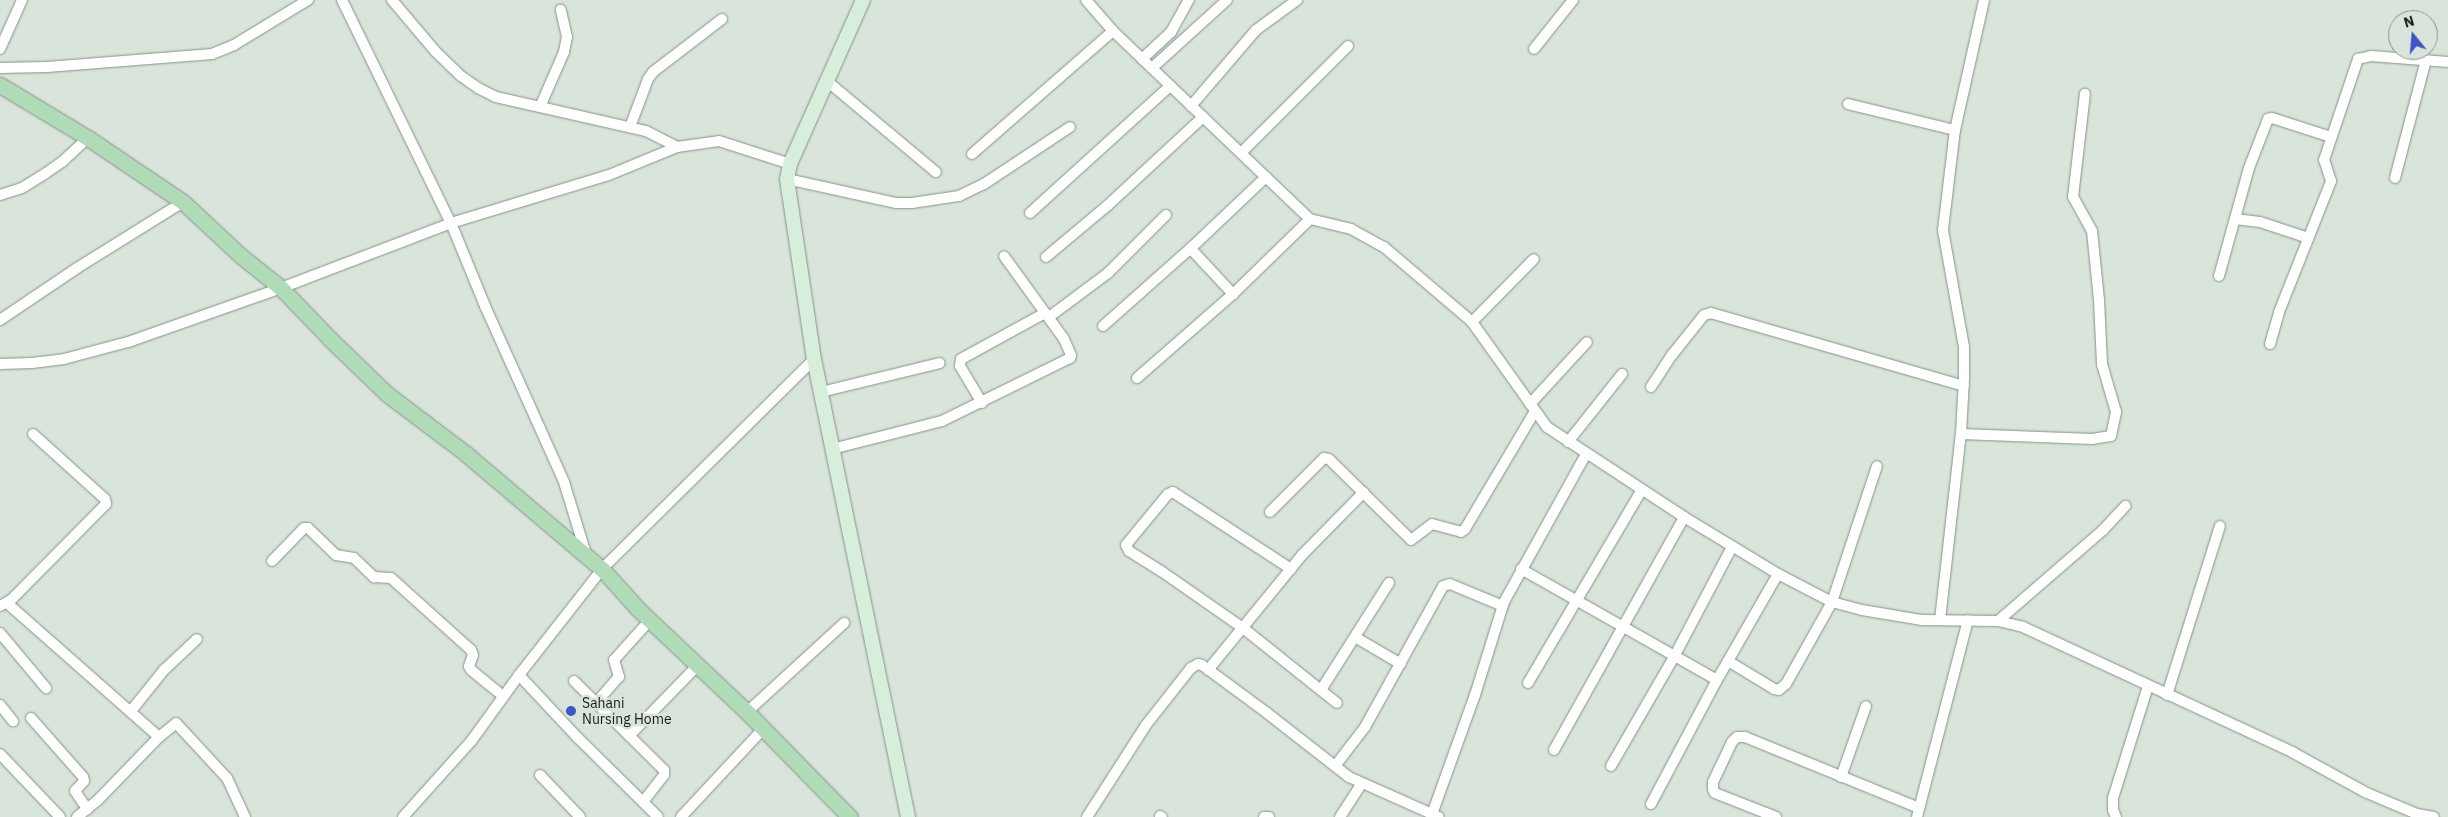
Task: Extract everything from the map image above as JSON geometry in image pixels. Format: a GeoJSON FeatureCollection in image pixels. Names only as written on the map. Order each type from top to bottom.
{"type":"FeatureCollection","features":[{"type":"Feature","properties":{"kind":"main road"},"geometry":{"type":"LineString","coordinates":[[0,85],[88,138],[183,202],[241,256],[281,288],[330,340],[387,394],[465,453],[602,568],[650,620],[747,712],[850,817]]}},
{"type":"Feature","properties":{"kind":"street"},"geometry":{"type":"LineString","coordinates":[[0,49],[22,0]]}},
{"type":"Feature","properties":{"kind":"street"},"geometry":{"type":"LineString","coordinates":[[0,68],[47,67],[212,54],[234,45],[308,0]]}},
{"type":"Feature","properties":{"kind":"street"},"geometry":{"type":"LineString","coordinates":[[342,0],[451,222],[485,306],[564,482],[586,554]]}},
{"type":"Feature","properties":{"kind":"street"},"geometry":{"type":"LineString","coordinates":[[392,0],[436,52],[461,76],[496,97],[652,133],[677,147]]}},
{"type":"Feature","properties":{"kind":"street"},"geometry":{"type":"LineString","coordinates":[[863,0],[790,164],[787,179],[820,392],[908,817]]}},
{"type":"Feature","properties":{"kind":"street"},"geometry":{"type":"LineString","coordinates":[[1086,0],[1112,31],[1242,152],[1310,219],[1351,229],[1384,247],[1472,322],[1546,427],[1641,491],[1732,547],[1832,602],[1862,610],[1922,620],[1998,620],[2023,627],[2292,752],[2367,793],[2417,814],[2434,817]]}},
{"type":"Feature","properties":{"kind":"street"},"geometry":{"type":"LineString","coordinates":[[1142,59],[1171,32],[1189,0]]}},
{"type":"Feature","properties":{"kind":"street"},"geometry":{"type":"LineString","coordinates":[[1152,68],[1227,0]]}},
{"type":"Feature","properties":{"kind":"street"},"geometry":{"type":"LineString","coordinates":[[1191,106],[1250,35],[1297,0]]}},
{"type":"Feature","properties":{"kind":"street"},"geometry":{"type":"LineString","coordinates":[[1534,49],[1573,0]]}},
{"type":"Feature","properties":{"kind":"street"},"geometry":{"type":"LineString","coordinates":[[1940,620],[1961,434],[1964,386],[1964,347],[1944,230],[1955,130],[1984,0]]}},
{"type":"Feature","properties":{"kind":"street"},"geometry":{"type":"LineString","coordinates":[[540,107],[564,52],[567,37],[561,10]]}},
{"type":"Feature","properties":{"kind":"street"},"geometry":{"type":"LineString","coordinates":[[630,127],[648,79],[653,72],[722,19]]}},
{"type":"Feature","properties":{"kind":"street"},"geometry":{"type":"LineString","coordinates":[[972,154],[1112,31]]}},
{"type":"Feature","properties":{"kind":"street"},"geometry":{"type":"LineString","coordinates":[[1242,152],[1348,46]]}},
{"type":"Feature","properties":{"kind":"street"},"geometry":{"type":"LineString","coordinates":[[2270,344],[2279,312],[2331,181],[2324,160],[2358,59],[2371,56],[2388,57]]}},
{"type":"Feature","properties":{"kind":"street"},"geometry":{"type":"LineString","coordinates":[[2395,178],[2426,60],[2448,62]]}},
{"type":"Feature","properties":{"kind":"street"},"geometry":{"type":"LineString","coordinates":[[827,81],[936,172]]}},
{"type":"Feature","properties":{"kind":"street"},"geometry":{"type":"LineString","coordinates":[[1030,213],[1170,86]]}},
{"type":"Feature","properties":{"kind":"street"},"geometry":{"type":"LineString","coordinates":[[1961,434],[2092,439],[2111,436],[2116,412],[2102,364],[2099,300],[2092,231],[2073,197],[2085,94]]}},
{"type":"Feature","properties":{"kind":"street"},"geometry":{"type":"LineString","coordinates":[[1848,104],[1955,130]]}},
{"type":"Feature","properties":{"kind":"street"},"geometry":{"type":"LineString","coordinates":[[1046,258],[1107,206],[1203,117]]}},
{"type":"Feature","properties":{"kind":"street"},"geometry":{"type":"LineString","coordinates":[[2219,276],[2249,168],[2268,119],[2272,118],[2331,137]]}},
{"type":"Feature","properties":{"kind":"street"},"geometry":{"type":"LineString","coordinates":[[787,179],[896,203],[912,203],[959,196],[984,184],[1070,127]]}},
{"type":"Feature","properties":{"kind":"street"},"geometry":{"type":"LineString","coordinates":[[0,195],[22,188],[46,173],[62,162],[88,138]]}},
{"type":"Feature","properties":{"kind":"street"},"geometry":{"type":"LineString","coordinates":[[0,364],[64,359],[128,342],[281,288],[451,222],[609,175],[677,147],[719,141],[790,164]]}},
{"type":"Feature","properties":{"kind":"street"},"geometry":{"type":"LineString","coordinates":[[1103,326],[1191,248],[1266,177]]}},
{"type":"Feature","properties":{"kind":"street"},"geometry":{"type":"LineString","coordinates":[[0,320],[77,268],[183,202]]}},
{"type":"Feature","properties":{"kind":"street"},"geometry":{"type":"LineString","coordinates":[[982,403],[960,366],[962,359],[1047,315],[1108,273],[1166,215]]}},
{"type":"Feature","properties":{"kind":"street"},"geometry":{"type":"LineString","coordinates":[[1137,378],[1233,294],[1310,219]]}},
{"type":"Feature","properties":{"kind":"street"},"geometry":{"type":"LineString","coordinates":[[2235,219],[2260,222],[2308,238]]}},
{"type":"Feature","properties":{"kind":"street"},"geometry":{"type":"LineString","coordinates":[[1191,248],[1233,294]]}},
{"type":"Feature","properties":{"kind":"street"},"geometry":{"type":"LineString","coordinates":[[832,449],[942,421],[982,403],[1070,358],[1069,349],[1064,339],[1004,256]]}},
{"type":"Feature","properties":{"kind":"street"},"geometry":{"type":"LineString","coordinates":[[1472,322],[1534,259]]}},
{"type":"Feature","properties":{"kind":"street"},"geometry":{"type":"LineString","coordinates":[[1651,387],[1693,328],[1704,315],[1711,312],[1964,386]]}},
{"type":"Feature","properties":{"kind":"street"},"geometry":{"type":"LineString","coordinates":[[1270,512],[1324,458],[1329,459],[1411,540],[1432,524],[1461,532],[1465,529],[1533,407],[1587,342]]}},
{"type":"Feature","properties":{"kind":"street"},"geometry":{"type":"LineString","coordinates":[[403,817],[472,740],[518,675],[602,568],[814,359]]}},
{"type":"Feature","properties":{"kind":"street"},"geometry":{"type":"LineString","coordinates":[[820,392],[940,363]]}},
{"type":"Feature","properties":{"kind":"street"},"geometry":{"type":"LineString","coordinates":[[1568,442],[1622,374]]}},
{"type":"Feature","properties":{"kind":"street"},"geometry":{"type":"LineString","coordinates":[[33,434],[104,498],[106,504],[4,605],[159,736]]}},
{"type":"Feature","properties":{"kind":"street"},"geometry":{"type":"LineString","coordinates":[[1087,817],[1146,725],[1191,668],[1198,664],[1335,766],[1362,783],[1434,816],[1475,696],[1502,606],[1586,454]]}},
{"type":"Feature","properties":{"kind":"street"},"geometry":{"type":"LineString","coordinates":[[1728,661],[1774,689],[1782,688],[1832,602],[1876,466]]}},
{"type":"Feature","properties":{"kind":"street"},"geometry":{"type":"LineString","coordinates":[[1528,683],[1641,491]]}},
{"type":"Feature","properties":{"kind":"street"},"geometry":{"type":"LineString","coordinates":[[1291,569],[1173,492],[1168,494],[1128,540],[1126,545],[1129,551],[1243,628],[1337,703]]}},
{"type":"Feature","properties":{"kind":"street"},"geometry":{"type":"LineString","coordinates":[[1208,670],[1318,537],[1364,492]]}},
{"type":"Feature","properties":{"kind":"street"},"geometry":{"type":"LineString","coordinates":[[1998,620],[2103,530],[2125,506]]}},
{"type":"Feature","properties":{"kind":"street"},"geometry":{"type":"LineString","coordinates":[[1554,750],[1621,626],[1684,517]]}},
{"type":"Feature","properties":{"kind":"street"},"geometry":{"type":"LineString","coordinates":[[2167,695],[2220,526]]}},
{"type":"Feature","properties":{"kind":"street"},"geometry":{"type":"LineString","coordinates":[[272,561],[304,528],[308,528],[336,555],[354,558],[374,577],[391,578],[471,650],[473,654],[471,670],[503,696]]}},
{"type":"Feature","properties":{"kind":"street"},"geometry":{"type":"LineString","coordinates":[[1611,766],[1732,547]]}},
{"type":"Feature","properties":{"kind":"street"},"geometry":{"type":"LineString","coordinates":[[1521,569],[1717,680]]}},
{"type":"Feature","properties":{"kind":"street"},"geometry":{"type":"LineString","coordinates":[[1651,804],[1717,680],[1778,574]]}},
{"type":"Feature","properties":{"kind":"street"},"geometry":{"type":"LineString","coordinates":[[1321,690],[1389,583]]}},
{"type":"Feature","properties":{"kind":"street"},"geometry":{"type":"LineString","coordinates":[[1335,766],[1365,727],[1443,586],[1450,584],[1502,606]]}},
{"type":"Feature","properties":{"kind":"street"},"geometry":{"type":"LineString","coordinates":[[596,703],[619,677],[614,660],[650,620]]}},
{"type":"Feature","properties":{"kind":"street"},"geometry":{"type":"LineString","coordinates":[[1776,817],[1715,793],[1713,789],[1713,782],[1732,742],[1737,737],[1745,737],[1842,777],[1918,813],[1968,620]]}},
{"type":"Feature","properties":{"kind":"street"},"geometry":{"type":"LineString","coordinates":[[747,712],[844,623]]}},
{"type":"Feature","properties":{"kind":"street"},"geometry":{"type":"LineString","coordinates":[[0,633],[46,688]]}},
{"type":"Feature","properties":{"kind":"street"},"geometry":{"type":"LineString","coordinates":[[1355,637],[1401,664]]}},
{"type":"Feature","properties":{"kind":"street"},"geometry":{"type":"LineString","coordinates":[[131,711],[164,670],[197,639]]}},
{"type":"Feature","properties":{"kind":"street"},"geometry":{"type":"LineString","coordinates":[[629,736],[697,666]]}},
{"type":"Feature","properties":{"kind":"street"},"geometry":{"type":"LineString","coordinates":[[518,675],[578,738],[658,817]]}},
{"type":"Feature","properties":{"kind":"street"},"geometry":{"type":"LineString","coordinates":[[574,681],[664,772],[644,802]]}},
{"type":"Feature","properties":{"kind":"street"},"geometry":{"type":"LineString","coordinates":[[2116,817],[2113,810],[2114,798],[2148,686]]}},
{"type":"Feature","properties":{"kind":"street"},"geometry":{"type":"LineString","coordinates":[[0,705],[13,721]]}},
{"type":"Feature","properties":{"kind":"street"},"geometry":{"type":"LineString","coordinates":[[1842,777],[1866,706]]}},
{"type":"Feature","properties":{"kind":"street"},"geometry":{"type":"LineString","coordinates":[[30,718],[84,777],[84,781],[75,791],[87,808]]}},
{"type":"Feature","properties":{"kind":"street"},"geometry":{"type":"LineString","coordinates":[[77,817],[174,723],[179,724],[227,778],[245,817]]}},
{"type":"Feature","properties":{"kind":"street"},"geometry":{"type":"LineString","coordinates":[[681,817],[763,729]]}},
{"type":"Feature","properties":{"kind":"street"},"geometry":{"type":"LineString","coordinates":[[0,754],[60,817]]}},
{"type":"Feature","properties":{"kind":"street"},"geometry":{"type":"LineString","coordinates":[[540,775],[580,817]]}},
{"type":"Feature","properties":{"kind":"street"},"geometry":{"type":"LineString","coordinates":[[1340,817],[1362,783]]}},
{"type":"Feature","properties":{"kind":"street"},"geometry":{"type":"LineString","coordinates":[[1264,817],[1269,817]]}},
{"type":"Feature","properties":{"kind":"place","name":"Sahani Nursing Home"},"geometry":{"type":"Point","coordinates":[571,711]}}]}
